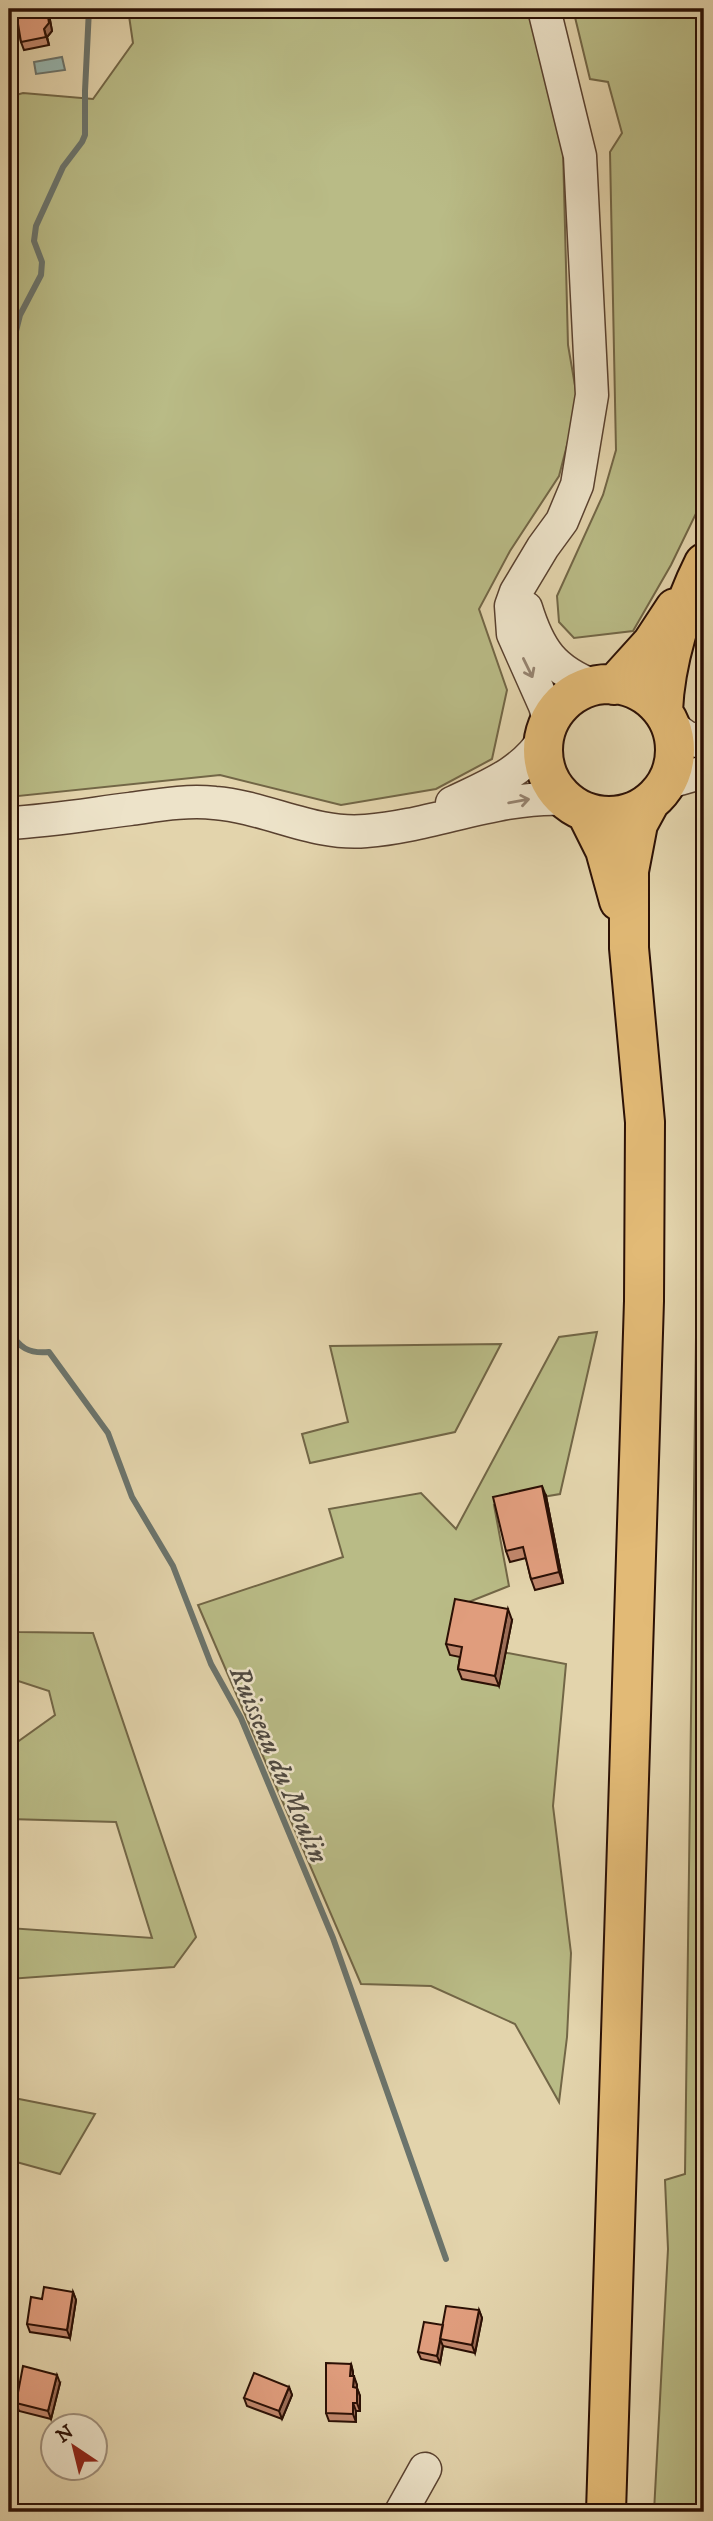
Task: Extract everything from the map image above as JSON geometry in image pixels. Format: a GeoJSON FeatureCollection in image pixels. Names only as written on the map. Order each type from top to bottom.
{"type":"FeatureCollection","features":[{"type":"Feature","properties":{"kind":"main road"},"geometry":{"type":"LineString","coordinates":[[629,948],[609,861],[596,828],[576,805],[553,785],[546,768],[547,731],[559,708],[571,697],[604,685],[652,643],[700,572]]}},
{"type":"Feature","properties":{"kind":"main road"},"geometry":{"type":"LineString","coordinates":[[606,2512],[645,1301],[645,1122],[629,948],[629,871],[638,824],[658,792],[675,755],[667,718],[667,670],[700,572]]}},
{"type":"Feature","properties":{"kind":"main road"},"geometry":{"type":"LineString","coordinates":[[604,685],[630,688],[645,695],[667,718]]}},
{"type":"Feature","properties":{"kind":"main road"},"geometry":{"type":"LineString","coordinates":[[576,805],[608,816],[619,815],[640,808],[658,792]]}},
{"type":"Feature","properties":{"kind":"street"},"geometry":{"type":"LineString","coordinates":[[405,826],[501,779],[533,757],[547,731],[545,706],[513,634],[511,606],[516,592],[543,547],[562,521],[577,485],[592,395],[580,156],[544,9]]}},
{"type":"Feature","properties":{"kind":"street"},"geometry":{"type":"LineString","coordinates":[[524,582],[525,605],[548,657],[557,667],[604,685]]}},
{"type":"Feature","properties":{"kind":"street"},"geometry":{"type":"LineString","coordinates":[[667,718],[685,737],[704,743]]}},
{"type":"Feature","properties":{"kind":"street"},"geometry":{"type":"LineString","coordinates":[[658,792],[684,776],[704,772]]}},
{"type":"Feature","properties":{"kind":"street"},"geometry":{"type":"LineString","coordinates":[[9,823],[181,802],[242,806],[318,827],[364,832],[405,826],[523,800],[576,805]]}},
{"type":"Feature","properties":{"kind":"street"},"geometry":{"type":"LineString","coordinates":[[401,2512],[425,2469]]}},
{"type":"Feature","properties":{"kind":"green space"},"geometry":{"type":"Polygon","coordinates":[[[128,9],[531,9],[563,149],[568,345],[578,403],[559,476],[510,551],[479,609],[507,690],[492,759],[436,789],[341,805],[220,775],[9,797],[9,97],[23,93],[93,99],[133,43],[128,9]]]}},
{"type":"Feature","properties":{"kind":"green space"},"geometry":{"type":"Polygon","coordinates":[[[573,9],[704,9],[704,497],[671,565],[633,631],[574,638],[559,622],[557,596],[603,495],[616,450],[610,152],[622,133],[608,82],[590,79],[573,9]]]}},
{"type":"Feature","properties":{"kind":"green space"},"geometry":{"type":"Polygon","coordinates":[[[597,1332],[560,1494],[494,1505],[509,1586],[456,1607],[449,1642],[566,1664],[553,1806],[571,1953],[567,2037],[559,2102],[515,2024],[431,1986],[361,1984],[198,1605],[343,1557],[329,1509],[421,1493],[456,1529],[559,1337],[597,1332]]]}},
{"type":"Feature","properties":{"kind":"green space"},"geometry":{"type":"Polygon","coordinates":[[[704,1336],[704,2512],[654,2512],[668,2249],[665,2180],[685,2174],[696,1337],[704,1336]]]}},
{"type":"Feature","properties":{"kind":"green space"},"geometry":{"type":"Polygon","coordinates":[[[501,1344],[455,1432],[310,1463],[302,1434],[348,1422],[330,1346],[501,1344]]]}},
{"type":"Feature","properties":{"kind":"green space"},"geometry":{"type":"Polygon","coordinates":[[[9,1628],[19,1632],[93,1633],[196,1937],[174,1967],[9,1979],[9,1928],[152,1938],[116,1822],[9,1819],[9,1748],[55,1715],[49,1691],[9,1678],[9,1628]]]}},
{"type":"Feature","properties":{"kind":"green space"},"geometry":{"type":"Polygon","coordinates":[[[9,2097],[95,2114],[60,2174],[9,2160],[9,2097]]]}},
{"type":"Feature","properties":{"kind":"water"},"geometry":{"type":"Polygon","coordinates":[[[62,57],[65,70],[36,74],[34,62],[62,57]]]}},
{"type":"Feature","properties":{"kind":"building"},"geometry":{"type":"Polygon","coordinates":[[[13,9],[47,9],[49,23],[44,29],[46,37],[21,42],[16,12],[13,9]]]}},
{"type":"Feature","properties":{"kind":"building"},"geometry":{"type":"Polygon","coordinates":[[[542,1486],[559,1572],[531,1579],[523,1547],[506,1551],[493,1497],[542,1486]]]}},
{"type":"Feature","properties":{"kind":"building"},"geometry":{"type":"Polygon","coordinates":[[[455,1599],[508,1609],[495,1676],[458,1669],[462,1647],[446,1644],[455,1599]]]}},
{"type":"Feature","properties":{"kind":"building"},"geometry":{"type":"Polygon","coordinates":[[[44,2287],[73,2292],[67,2330],[27,2324],[31,2297],[42,2299],[44,2287]]]}},
{"type":"Feature","properties":{"kind":"building"},"geometry":{"type":"Polygon","coordinates":[[[446,2306],[479,2310],[472,2345],[440,2339],[446,2306]]]}},
{"type":"Feature","properties":{"kind":"building"},"geometry":{"type":"Polygon","coordinates":[[[424,2322],[443,2325],[437,2356],[418,2352],[424,2322]]]}},
{"type":"Feature","properties":{"kind":"building"},"geometry":{"type":"Polygon","coordinates":[[[326,2363],[351,2364],[350,2376],[354,2376],[353,2387],[357,2388],[357,2403],[353,2403],[353,2414],[326,2413],[326,2363]]]}},
{"type":"Feature","properties":{"kind":"building"},"geometry":{"type":"Polygon","coordinates":[[[23,2366],[57,2375],[48,2411],[16,2403],[23,2366]]]}},
{"type":"Feature","properties":{"kind":"building"},"geometry":{"type":"Polygon","coordinates":[[[254,2373],[289,2387],[279,2411],[244,2398],[254,2373]]]}},
{"type":"Feature","properties":{"kind":"waterway","name":"Ruisseau du Moulin"},"geometry":{"type":"LineString","coordinates":[[9,359],[20,315],[41,275],[42,262],[34,241],[36,226],[63,167],[85,135],[89,9]]}},
{"type":"Feature","properties":{"kind":"waterway","name":"Ruisseau du Moulin"},"geometry":{"type":"LineString","coordinates":[[9,1330],[25,1348],[36,1352],[49,1352],[108,1433],[132,1497],[173,1566],[211,1664],[241,1718],[333,1938],[446,2259]]}}]}
